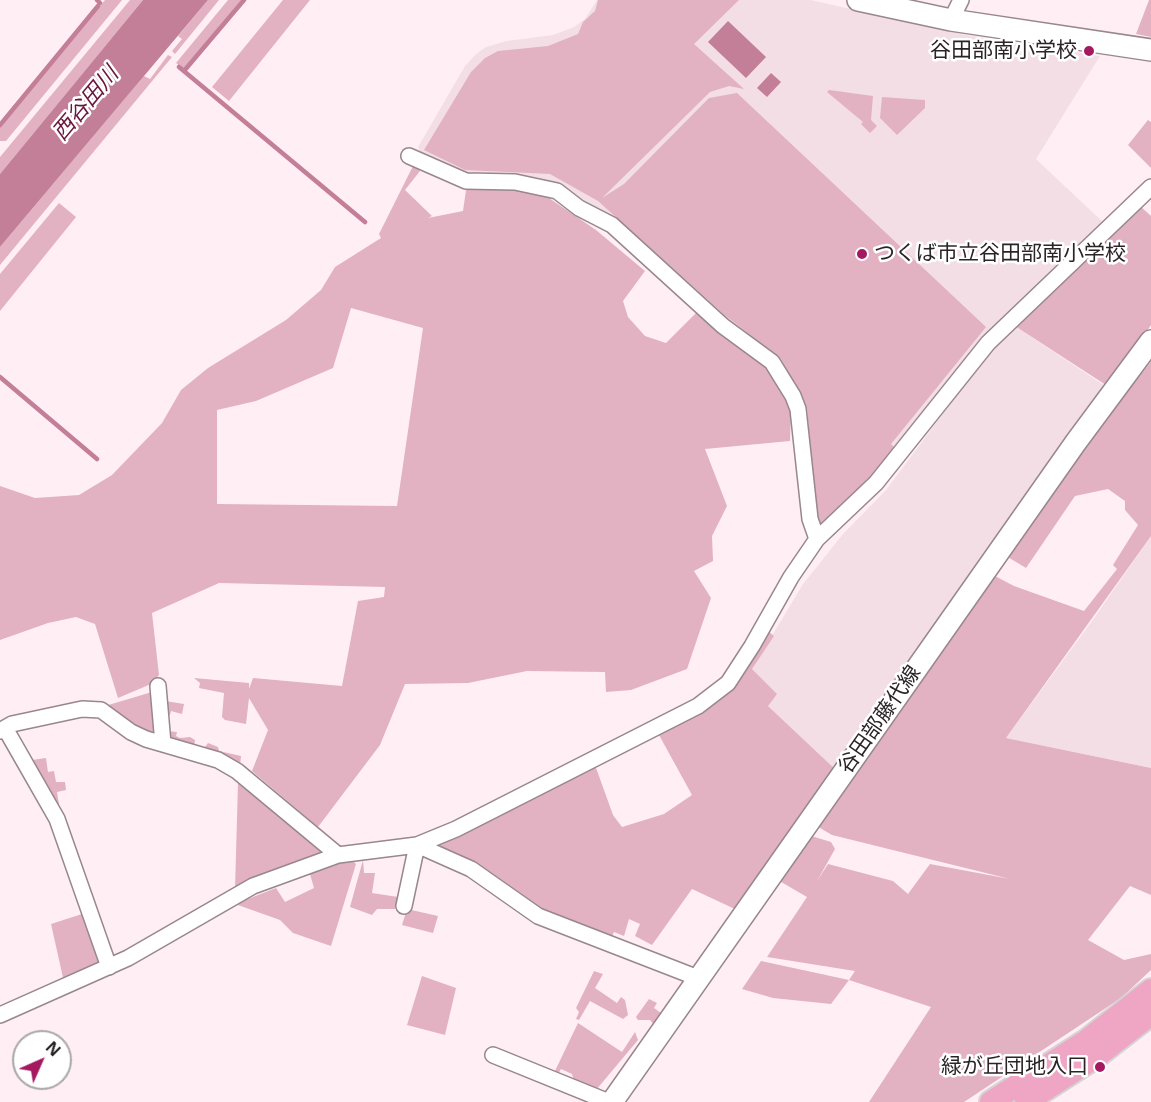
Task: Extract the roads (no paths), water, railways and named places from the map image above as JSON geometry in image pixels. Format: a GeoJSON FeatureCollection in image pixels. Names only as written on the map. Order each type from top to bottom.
{"type":"FeatureCollection","features":[{"type":"Feature","properties":{"kind":"main road"},"geometry":{"type":"LineString","coordinates":[[858,0],[951,20],[1151,50]]}},
{"type":"Feature","properties":{"kind":"main road","name":"谷田部藤代線"},"geometry":{"type":"LineString","coordinates":[[611,1102],[1148,349]]}},
{"type":"Feature","properties":{"kind":"main road"},"geometry":{"type":"LineString","coordinates":[[991,1102],[1086,1041],[1151,990]]}},
{"type":"Feature","properties":{"kind":"main road"},"geometry":{"type":"LineString","coordinates":[[1026,1102],[1097,1056],[1151,1014]]}},
{"type":"Feature","properties":{"kind":"street"},"geometry":{"type":"LineString","coordinates":[[951,20],[961,0]]}},
{"type":"Feature","properties":{"kind":"street"},"geometry":{"type":"LineString","coordinates":[[409,156],[466,181],[515,182],[557,191],[579,208],[612,225],[723,326],[772,362],[794,396],[798,409],[810,519],[817,539]]}},
{"type":"Feature","properties":{"kind":"street"},"geometry":{"type":"LineString","coordinates":[[0,1015],[110,967],[236,894],[338,855],[417,844],[456,829],[698,706],[731,677],[753,646],[791,577],[817,539],[876,483],[988,344],[1148,197]]}},
{"type":"Feature","properties":{"kind":"street"},"geometry":{"type":"LineString","coordinates":[[158,686],[163,744]]}},
{"type":"Feature","properties":{"kind":"street"},"geometry":{"type":"LineString","coordinates":[[110,967],[57,819],[2,729],[91,707],[101,710],[131,732],[218,760],[237,771],[338,855]]}},
{"type":"Feature","properties":{"kind":"street"},"geometry":{"type":"LineString","coordinates":[[417,844],[471,869],[538,916],[698,978]]}},
{"type":"Feature","properties":{"kind":"street"},"geometry":{"type":"LineString","coordinates":[[404,906],[417,844]]}},
{"type":"Feature","properties":{"kind":"street"},"geometry":{"type":"LineString","coordinates":[[494,1055],[611,1102]]}},
{"type":"Feature","properties":{"kind":"water","name":"西谷田川"},"geometry":{"type":"Polygon","coordinates":[[[143,0],[208,0],[0,247],[0,174],[143,0]]]}},
{"type":"Feature","properties":{"kind":"water"},"geometry":{"type":"Polygon","coordinates":[[[728,21],[766,57],[746,78],[708,42],[728,21]]]}},
{"type":"Feature","properties":{"kind":"water"},"geometry":{"type":"Polygon","coordinates":[[[771,73],[781,82],[767,97],[757,88],[771,73]]]}},
{"type":"Feature","properties":{"kind":"waterway"},"geometry":{"type":"LineString","coordinates":[[97,0],[100,3]]}},
{"type":"Feature","properties":{"kind":"waterway"},"geometry":{"type":"LineString","coordinates":[[184,71],[244,0]]}},
{"type":"Feature","properties":{"kind":"waterway"},"geometry":{"type":"LineString","coordinates":[[0,125],[98,6]]}},
{"type":"Feature","properties":{"kind":"waterway"},"geometry":{"type":"LineString","coordinates":[[179,67],[365,222]]}},
{"type":"Feature","properties":{"kind":"waterway"},"geometry":{"type":"LineString","coordinates":[[0,377],[97,459]]}},
{"type":"Feature","properties":{"kind":"place","name":"谷田部南小学校"},"geometry":{"type":"Point","coordinates":[1089,51]}},
{"type":"Feature","properties":{"kind":"place","name":"つくば市立谷田部南小学校"},"geometry":{"type":"Point","coordinates":[862,254]}},
{"type":"Feature","properties":{"kind":"place","name":"緑が丘団地入口"},"geometry":{"type":"Point","coordinates":[1100,1067]}}]}
